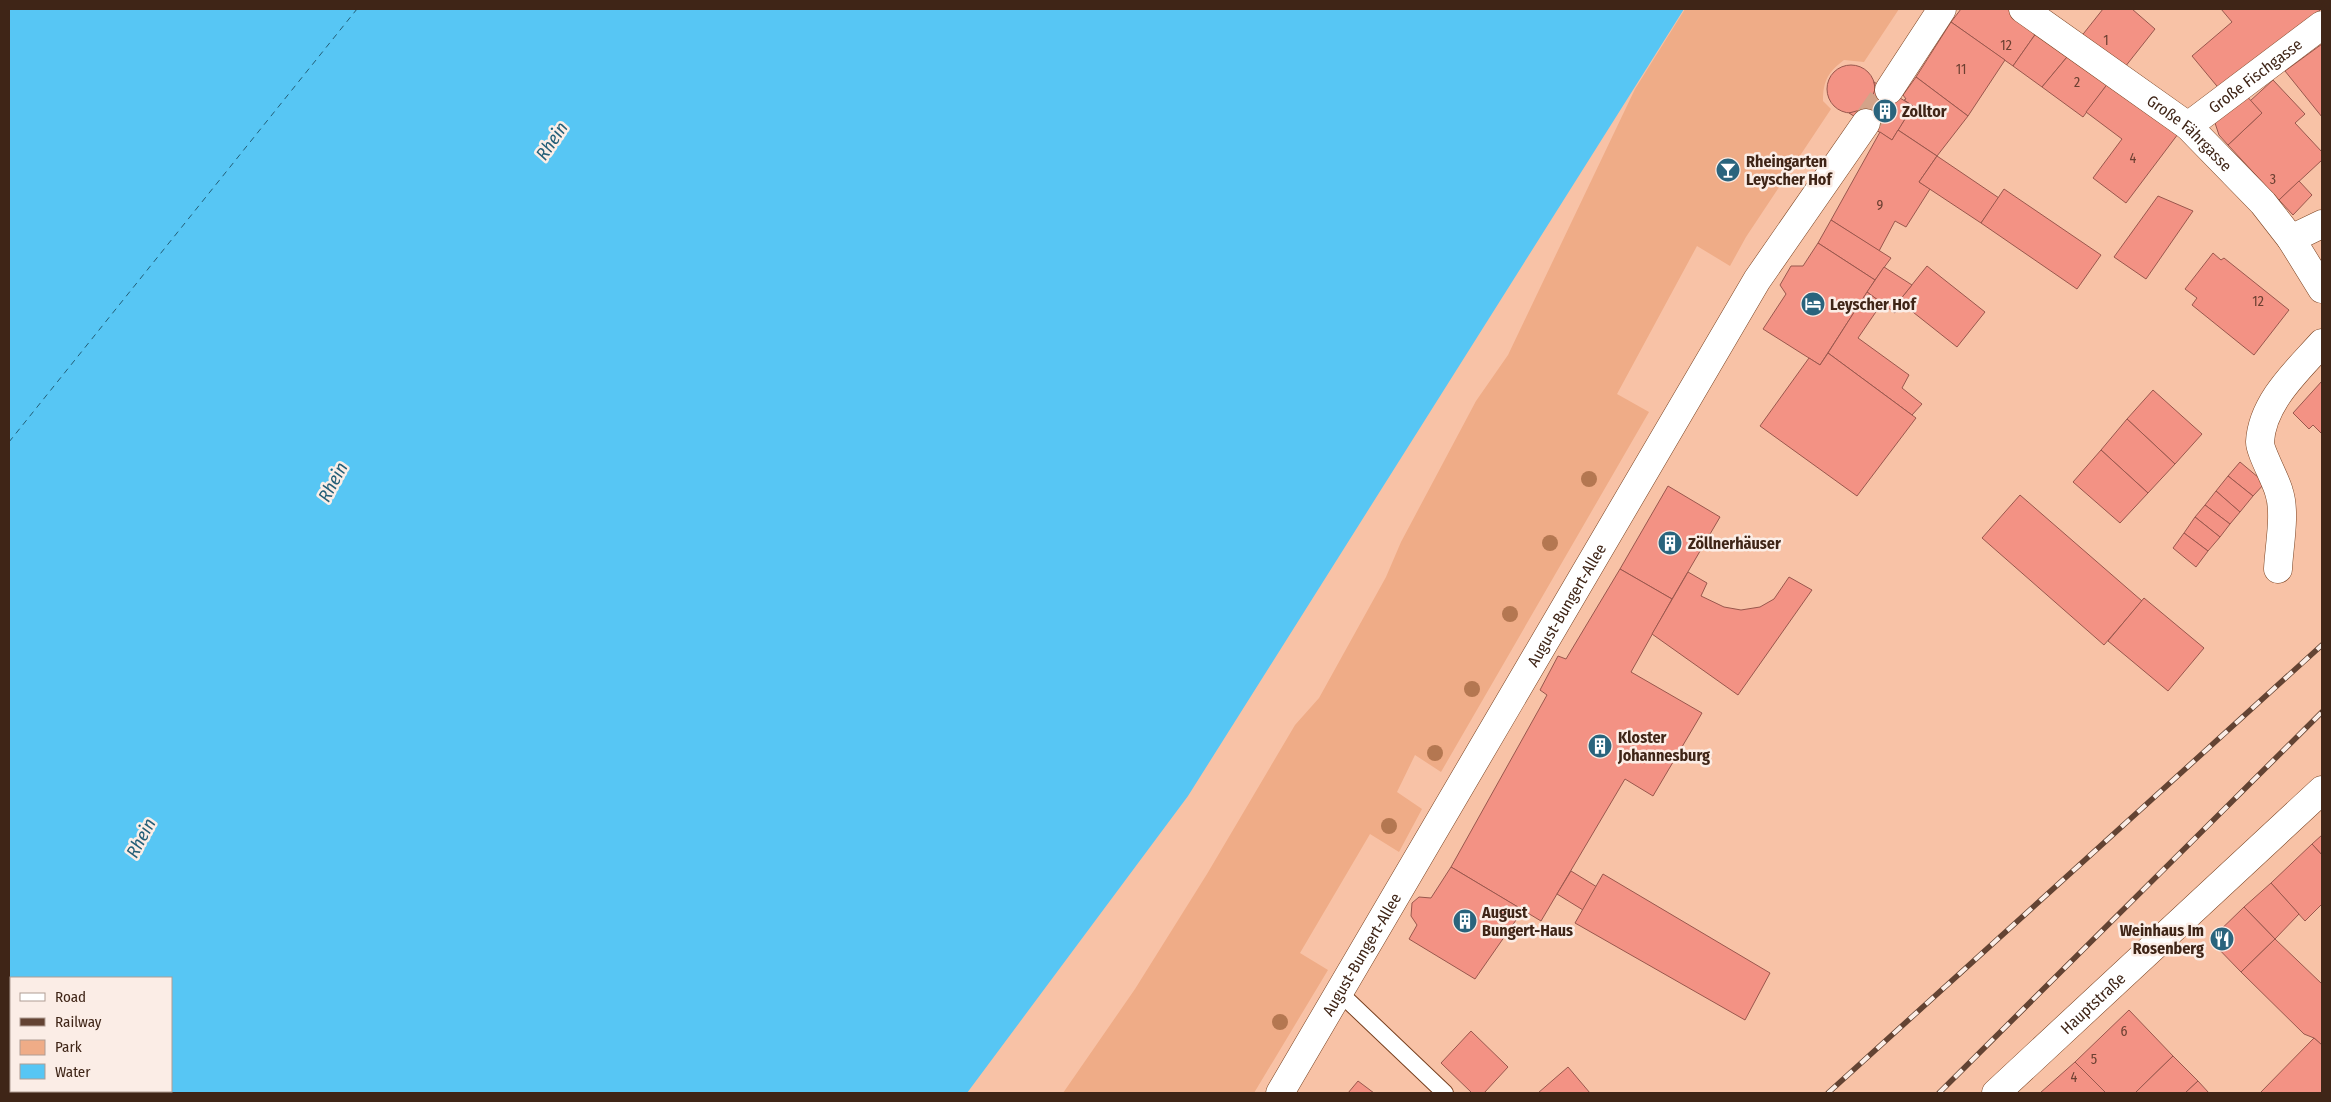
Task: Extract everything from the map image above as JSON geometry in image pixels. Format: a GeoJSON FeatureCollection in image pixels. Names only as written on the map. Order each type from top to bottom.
{"type":"FeatureCollection","features":[{"type":"Feature","properties":{"kind":"street"},"geometry":{"type":"LineString","coordinates":[[1896,81],[1942,9]]}},
{"type":"Feature","properties":{"kind":"street","name":"Große Fährgasse"},"geometry":{"type":"LineString","coordinates":[[2023,9],[2188,126],[2263,203],[2291,239],[2322,289]]}},
{"type":"Feature","properties":{"kind":"street","name":"Große Fischgasse"},"geometry":{"type":"LineString","coordinates":[[2188,126],[2322,26]]}},
{"type":"Feature","properties":{"kind":"street","name":"August-Bungert-Allee"},"geometry":{"type":"LineString","coordinates":[[1280,1093],[1757,280],[1866,123]]}},
{"type":"Feature","properties":{"kind":"street"},"geometry":{"type":"LineString","coordinates":[[2291,239],[2322,224]]}},
{"type":"Feature","properties":{"kind":"street"},"geometry":{"type":"LineString","coordinates":[[2278,569],[2281,525],[2280,494],[2260,443],[2269,409],[2290,380],[2322,343]]}},
{"type":"Feature","properties":{"kind":"street","name":"Hauptstraße"},"geometry":{"type":"LineString","coordinates":[[1996,1093],[2322,790]]}},
{"type":"Feature","properties":{"kind":"lane"},"geometry":{"type":"LineString","coordinates":[[1340,993],[1445,1093]]}},
{"type":"Feature","properties":{"kind":"green space"},"geometry":{"type":"Polygon","coordinates":[[[1685,9],[1899,9],[1864,62],[1844,60],[1830,73],[1825,82],[1823,101],[1831,109],[1746,237],[1730,266],[1697,246],[1617,394],[1649,412],[1441,772],[1415,755],[1397,792],[1422,809],[1399,852],[1370,834],[1300,953],[1328,970],[1254,1093],[1063,1093],[1135,989],[1207,874],[1295,725],[1319,698],[1386,577],[1401,542],[1476,401],[1508,355],[1635,89],[1685,9]]]}},
{"type":"Feature","properties":{"kind":"water","name":"Rhein"},"geometry":{"type":"Polygon","coordinates":[[[9,9],[1684,9],[1188,796],[967,1093],[9,1093],[9,9]]]}},
{"type":"Feature","properties":{"kind":"building"},"geometry":{"type":"Polygon","coordinates":[[[1961,9],[2011,9],[2039,29],[2013,66],[1951,22],[1961,9]]]}},
{"type":"Feature","properties":{"kind":"building"},"geometry":{"type":"Polygon","coordinates":[[[2103,9],[2132,9],[2155,29],[2121,72],[2080,38],[2103,9]]]}},
{"type":"Feature","properties":{"kind":"building"},"geometry":{"type":"Polygon","coordinates":[[[2221,9],[2320,10],[2221,91],[2192,56],[2232,22],[2221,9]]]}},
{"type":"Feature","properties":{"kind":"building"},"geometry":{"type":"Polygon","coordinates":[[[1951,22],[2005,60],[1968,116],[1916,77],[1951,22]]]}},
{"type":"Feature","properties":{"kind":"building"},"geometry":{"type":"Polygon","coordinates":[[[2039,29],[2072,51],[2042,87],[2013,66],[2039,29]]]}},
{"type":"Feature","properties":{"kind":"building"},"geometry":{"type":"Polygon","coordinates":[[[2322,44],[2322,117],[2285,71],[2322,44]]]}},
{"type":"Feature","properties":{"kind":"building"},"geometry":{"type":"Polygon","coordinates":[[[2072,51],[2112,78],[2083,117],[2042,87],[2072,51]]]}},
{"type":"Feature","properties":{"kind":"building"},"geometry":{"type":"Polygon","coordinates":[[[1846,65],[1856,65],[1868,72],[1875,84],[1875,94],[1868,106],[1856,113],[1846,113],[1838,109],[1831,102],[1827,94],[1827,84],[1831,76],[1838,69],[1846,65]]]}},
{"type":"Feature","properties":{"kind":"building"},"geometry":{"type":"Polygon","coordinates":[[[1916,77],[1968,116],[1937,156],[1898,130],[1913,106],[1904,100],[1906,99],[1903,95],[1916,77]]]}},
{"type":"Feature","properties":{"kind":"building"},"geometry":{"type":"Polygon","coordinates":[[[2112,78],[2181,130],[2126,203],[2093,178],[2122,139],[2086,112],[2112,78]]]}},
{"type":"Feature","properties":{"kind":"building"},"geometry":{"type":"Polygon","coordinates":[[[2273,80],[2305,114],[2295,123],[2322,152],[2322,160],[2279,200],[2228,145],[2262,113],[2250,101],[2273,80]]]}},
{"type":"Feature","properties":{"kind":"building","name":"Zolltor"},"geometry":{"type":"Polygon","coordinates":[[[1874,82],[1913,106],[1892,140],[1849,113],[1864,109],[1870,104],[1875,89],[1874,82]]]}},
{"type":"Feature","properties":{"kind":"building"},"geometry":{"type":"Polygon","coordinates":[[[2244,93],[2262,113],[2228,145],[2219,135],[2215,123],[2244,93]]]}},
{"type":"Feature","properties":{"kind":"building"},"geometry":{"type":"Polygon","coordinates":[[[1898,130],[1937,156],[1919,182],[1930,189],[1906,227],[1895,221],[1879,251],[1831,220],[1880,132],[1892,140],[1898,130]]]}},
{"type":"Feature","properties":{"kind":"building"},"geometry":{"type":"Polygon","coordinates":[[[1937,156],[1999,198],[1981,223],[1919,182],[1937,156]]]}},
{"type":"Feature","properties":{"kind":"building"},"geometry":{"type":"Polygon","coordinates":[[[2299,181],[2312,195],[2293,215],[2279,200],[2299,181]]]}},
{"type":"Feature","properties":{"kind":"building"},"geometry":{"type":"Polygon","coordinates":[[[2004,189],[2101,255],[2077,289],[1981,223],[2004,189]]]}},
{"type":"Feature","properties":{"kind":"building"},"geometry":{"type":"Polygon","coordinates":[[[2158,196],[2193,211],[2146,279],[2114,257],[2158,196]]]}},
{"type":"Feature","properties":{"kind":"building"},"geometry":{"type":"Polygon","coordinates":[[[1831,220],[1891,258],[1875,280],[1818,243],[1831,220]]]}},
{"type":"Feature","properties":{"kind":"building"},"geometry":{"type":"Polygon","coordinates":[[[1818,243],[1875,280],[1820,365],[1763,329],[1786,294],[1780,285],[1791,266],[1803,266],[1818,243]]]}},
{"type":"Feature","properties":{"kind":"building"},"geometry":{"type":"Polygon","coordinates":[[[2213,253],[2221,260],[2224,258],[2289,310],[2254,355],[2192,305],[2197,298],[2185,289],[2213,253]]]}},
{"type":"Feature","properties":{"kind":"building"},"geometry":{"type":"Polygon","coordinates":[[[1927,266],[1985,312],[1957,347],[1899,301],[1927,266]]]}},
{"type":"Feature","properties":{"kind":"building"},"geometry":{"type":"Polygon","coordinates":[[[1884,267],[1912,285],[1899,301],[1895,313],[1867,292],[1884,267]]]}},
{"type":"Feature","properties":{"kind":"building"},"geometry":{"type":"Polygon","coordinates":[[[1867,292],[1882,303],[1858,338],[1909,375],[1902,388],[1922,404],[1912,415],[1828,353],[1867,292]]]}},
{"type":"Feature","properties":{"kind":"building"},"geometry":{"type":"Polygon","coordinates":[[[1828,353],[1916,418],[1857,496],[1760,426],[1809,358],[1820,365],[1828,353]]]}},
{"type":"Feature","properties":{"kind":"building"},"geometry":{"type":"Polygon","coordinates":[[[2322,381],[2322,434],[2313,425],[2309,429],[2293,413],[2322,381]]]}},
{"type":"Feature","properties":{"kind":"building"},"geometry":{"type":"Polygon","coordinates":[[[2153,390],[2202,434],[2175,464],[2127,419],[2153,390]]]}},
{"type":"Feature","properties":{"kind":"building"},"geometry":{"type":"Polygon","coordinates":[[[2127,419],[2175,464],[2148,493],[2101,450],[2127,419]]]}},
{"type":"Feature","properties":{"kind":"building"},"geometry":{"type":"Polygon","coordinates":[[[2101,450],[2148,493],[2120,523],[2073,482],[2101,450]]]}},
{"type":"Feature","properties":{"kind":"building"},"geometry":{"type":"Polygon","coordinates":[[[2240,462],[2265,483],[2253,496],[2228,476],[2240,462]]]}},
{"type":"Feature","properties":{"kind":"building"},"geometry":{"type":"Polygon","coordinates":[[[2228,476],[2253,496],[2240,512],[2216,491],[2228,476]]]}},
{"type":"Feature","properties":{"kind":"building","name":"Zöllnerhäuser"},"geometry":{"type":"Polygon","coordinates":[[[1668,486],[1720,517],[1672,599],[1620,569],[1668,486]]]}},
{"type":"Feature","properties":{"kind":"building"},"geometry":{"type":"Polygon","coordinates":[[[2216,491],[2240,512],[2230,524],[2205,505],[2216,491]]]}},
{"type":"Feature","properties":{"kind":"building"},"geometry":{"type":"Polygon","coordinates":[[[2020,495],[2142,601],[2104,645],[1982,538],[2020,495]]]}},
{"type":"Feature","properties":{"kind":"building"},"geometry":{"type":"Polygon","coordinates":[[[2205,505],[2230,524],[2220,537],[2195,517],[2205,505]]]}},
{"type":"Feature","properties":{"kind":"building"},"geometry":{"type":"Polygon","coordinates":[[[2195,517],[2220,537],[2208,551],[2184,533],[2195,517]]]}},
{"type":"Feature","properties":{"kind":"building"},"geometry":{"type":"Polygon","coordinates":[[[2184,533],[2208,551],[2196,567],[2173,548],[2184,533]]]}},
{"type":"Feature","properties":{"kind":"building","name":"Kloster Johannesburg"},"geometry":{"type":"Polygon","coordinates":[[[1620,569],[1672,599],[1631,672],[1702,713],[1653,796],[1625,779],[1541,921],[1451,867],[1547,695],[1540,690],[1558,656],[1566,659],[1620,569]]]}},
{"type":"Feature","properties":{"kind":"building"},"geometry":{"type":"Polygon","coordinates":[[[1688,572],[1707,583],[1701,596],[1724,607],[1741,610],[1760,607],[1774,599],[1789,577],[1812,590],[1738,695],[1652,634],[1688,572]]]}},
{"type":"Feature","properties":{"kind":"building"},"geometry":{"type":"Polygon","coordinates":[[[2144,598],[2204,648],[2168,691],[2108,641],[2144,598]]]}},
{"type":"Feature","properties":{"kind":"building"},"geometry":{"type":"Polygon","coordinates":[[[2322,835],[2322,855],[2312,844],[2322,835]]]}},
{"type":"Feature","properties":{"kind":"building"},"geometry":{"type":"Polygon","coordinates":[[[2312,844],[2322,855],[2322,904],[2305,921],[2271,883],[2312,844]]]}},
{"type":"Feature","properties":{"kind":"building","name":"August Bungert-Haus"},"geometry":{"type":"Polygon","coordinates":[[[1451,867],[1523,910],[1475,979],[1409,939],[1417,925],[1411,916],[1412,903],[1419,897],[1431,898],[1451,867]]]}},
{"type":"Feature","properties":{"kind":"building"},"geometry":{"type":"Polygon","coordinates":[[[1571,871],[1597,887],[1583,910],[1557,894],[1571,871]]]}},
{"type":"Feature","properties":{"kind":"building"},"geometry":{"type":"Polygon","coordinates":[[[1603,874],[1770,973],[1745,1020],[1575,923],[1603,874]]]}},
{"type":"Feature","properties":{"kind":"building"},"geometry":{"type":"Polygon","coordinates":[[[2271,883],[2299,914],[2275,939],[2244,907],[2271,883]]]}},
{"type":"Feature","properties":{"kind":"building"},"geometry":{"type":"Polygon","coordinates":[[[2244,907],[2275,939],[2241,972],[2210,940],[2244,907]]]}},
{"type":"Feature","properties":{"kind":"building"},"geometry":{"type":"Polygon","coordinates":[[[2275,939],[2322,984],[2322,1045],[2314,1038],[2304,1034],[2241,972],[2275,939]]]}},
{"type":"Feature","properties":{"kind":"building"},"geometry":{"type":"Polygon","coordinates":[[[2129,1010],[2173,1056],[2135,1093],[2106,1093],[2075,1062],[2129,1010]]]}},
{"type":"Feature","properties":{"kind":"building"},"geometry":{"type":"Polygon","coordinates":[[[1471,1031],[1508,1067],[1484,1093],[1472,1093],[1441,1063],[1471,1031]]]}},
{"type":"Feature","properties":{"kind":"building"},"geometry":{"type":"Polygon","coordinates":[[[2314,1038],[2322,1045],[2322,1093],[2260,1093],[2314,1038]]]}},
{"type":"Feature","properties":{"kind":"building"},"geometry":{"type":"Polygon","coordinates":[[[2173,1056],[2198,1081],[2185,1093],[2136,1092],[2173,1056]]]}},
{"type":"Feature","properties":{"kind":"building"},"geometry":{"type":"Polygon","coordinates":[[[2075,1062],[2106,1093],[2040,1093],[2075,1062]]]}},
{"type":"Feature","properties":{"kind":"building"},"geometry":{"type":"Polygon","coordinates":[[[1568,1067],[1590,1093],[1538,1093],[1568,1067]]]}},
{"type":"Feature","properties":{"kind":"building"},"geometry":{"type":"Polygon","coordinates":[[[1358,1081],[1374,1093],[1348,1093],[1358,1081]]]}},
{"type":"Feature","properties":{"kind":"building"},"geometry":{"type":"Polygon","coordinates":[[[2198,1081],[2209,1093],[2185,1093],[2198,1081]]]}},
{"type":"Feature","properties":{"kind":"ferry route"},"geometry":{"type":"LineString","coordinates":[[9,442],[357,9]]}},
{"type":"Feature","properties":{"kind":"tunnel"},"geometry":{"type":"LineString","coordinates":[[1866,123],[1889,90]]}},
{"type":"Feature","properties":{"kind":"railway"},"geometry":{"type":"LineString","coordinates":[[1828,1093],[2322,645]]}},
{"type":"Feature","properties":{"kind":"railway"},"geometry":{"type":"LineString","coordinates":[[1939,1093],[2322,712]]}},
{"type":"Feature","properties":{"kind":"place","name":"Zolltor"},"geometry":{"type":"Point","coordinates":[1885,111]}},
{"type":"Feature","properties":{"kind":"place","name":"Rheingarten Leyscher Hof"},"geometry":{"type":"Point","coordinates":[1728,170]}},
{"type":"Feature","properties":{"kind":"place","name":"Leyscher Hof"},"geometry":{"type":"Point","coordinates":[1813,304]}},
{"type":"Feature","properties":{"kind":"place","name":"Zöllnerhäuser"},"geometry":{"type":"Point","coordinates":[1670,543]}},
{"type":"Feature","properties":{"kind":"place","name":"Kloster Johannesburg"},"geometry":{"type":"Point","coordinates":[1600,746]}},
{"type":"Feature","properties":{"kind":"place","name":"August Bungert-Haus"},"geometry":{"type":"Point","coordinates":[1465,921]}},
{"type":"Feature","properties":{"kind":"place","name":"Weinhaus Im Rosenberg"},"geometry":{"type":"Point","coordinates":[2222,939]}}]}
